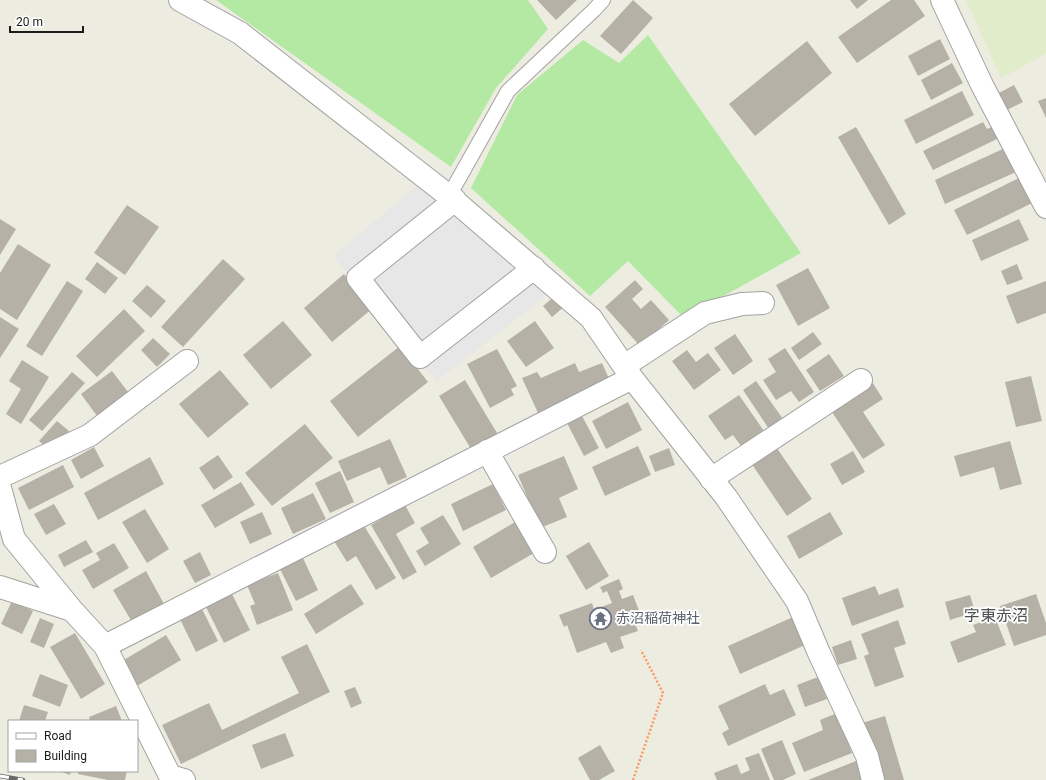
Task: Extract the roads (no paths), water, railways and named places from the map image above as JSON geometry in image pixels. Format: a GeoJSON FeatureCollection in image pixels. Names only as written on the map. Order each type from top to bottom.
{"type":"FeatureCollection","features":[{"type":"Feature","properties":{"kind":"street"},"geometry":{"type":"LineString","coordinates":[[180,0],[240,34],[452,198],[591,318],[628,372],[726,497],[798,601],[819,653],[867,756],[873,780]]}},
{"type":"Feature","properties":{"kind":"street"},"geometry":{"type":"LineString","coordinates":[[942,0],[982,85],[1046,207]]}},
{"type":"Feature","properties":{"kind":"street"},"geometry":{"type":"LineString","coordinates":[[452,198],[358,278],[420,357],[534,268]]}},
{"type":"Feature","properties":{"kind":"street"},"geometry":{"type":"LineString","coordinates":[[105,646],[487,451],[628,372],[705,313],[742,304],[763,303]]}},
{"type":"Feature","properties":{"kind":"street"},"geometry":{"type":"LineString","coordinates":[[0,478],[90,435],[187,361]]}},
{"type":"Feature","properties":{"kind":"street"},"geometry":{"type":"LineString","coordinates":[[711,479],[861,380]]}},
{"type":"Feature","properties":{"kind":"street"},"geometry":{"type":"LineString","coordinates":[[487,451],[545,552]]}},
{"type":"Feature","properties":{"kind":"street"},"geometry":{"type":"LineString","coordinates":[[0,488],[14,539],[72,610],[105,646],[175,779]]}},
{"type":"Feature","properties":{"kind":"street"},"geometry":{"type":"LineString","coordinates":[[0,587],[72,610]]}},
{"type":"Feature","properties":{"kind":"lane"},"geometry":{"type":"LineString","coordinates":[[452,198],[508,90],[594,10],[602,0]]}},
{"type":"Feature","properties":{"kind":"railway"},"geometry":{"type":"LineString","coordinates":[[0,776],[23,780]]}},
{"type":"Feature","properties":{"kind":"place","name":"赤沼稲荷神社"},"geometry":{"type":"Point","coordinates":[601,618]}},
{"type":"Feature","properties":{"kind":"district","name":"字東赤沼"},"geometry":{"type":"Point","coordinates":[996,615]}}]}
